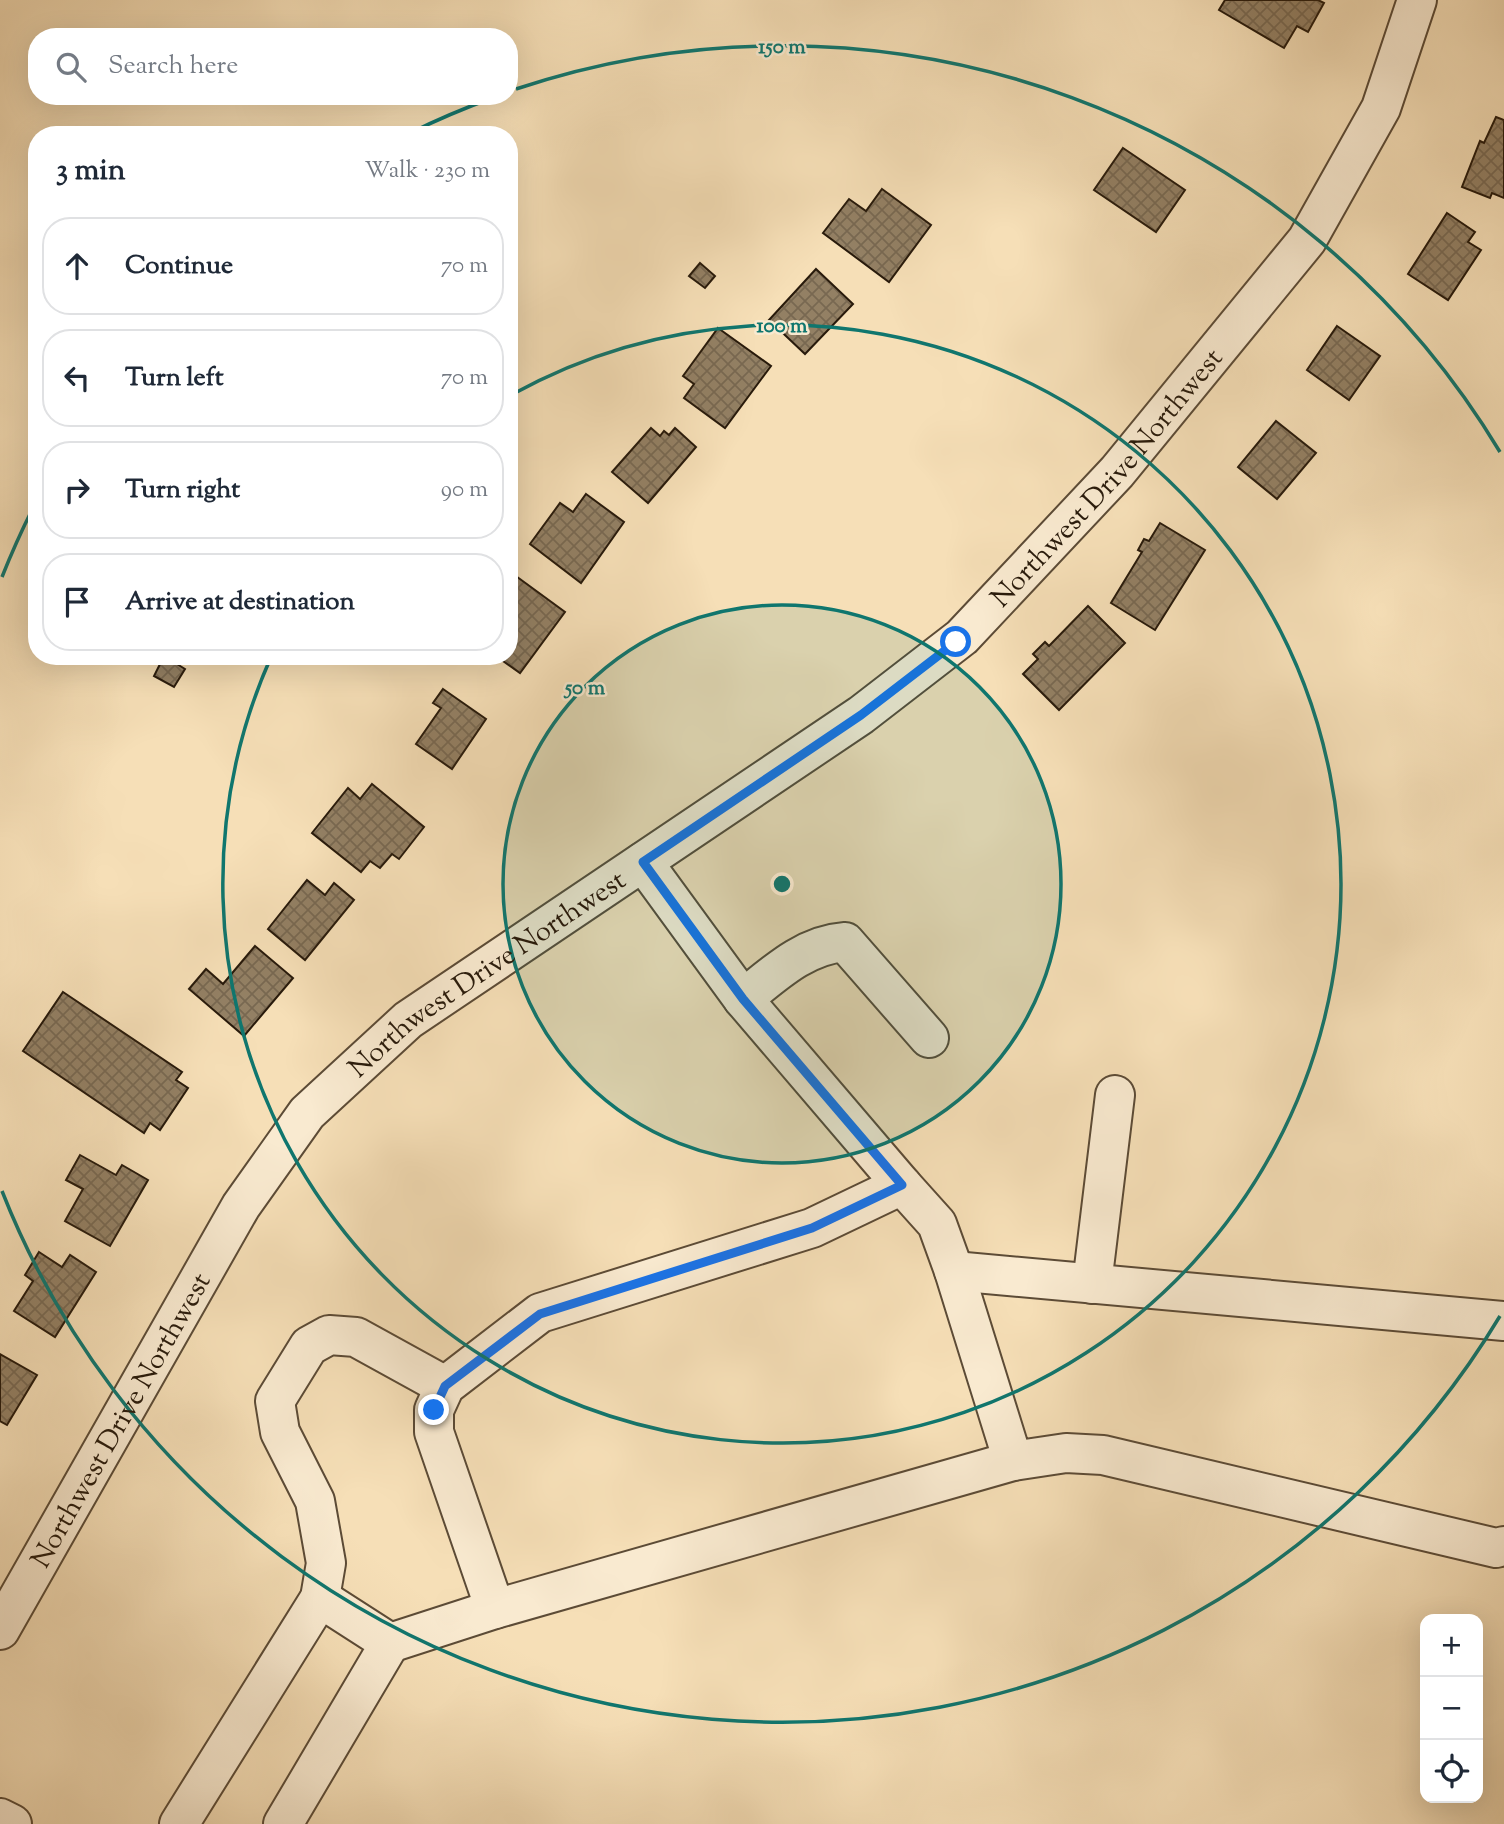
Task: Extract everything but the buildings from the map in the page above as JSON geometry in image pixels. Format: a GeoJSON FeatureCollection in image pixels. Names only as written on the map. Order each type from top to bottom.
{"type":"FeatureCollection","features":[{"type":"Feature","properties":{"kind":"street","name":"Northwest Drive Northwest"},"geometry":{"type":"LineString","coordinates":[[0,1630],[241,1206],[307,1113],[408,1020],[861,715],[956,642],[1117,472],[1307,240],[1381,108],[1417,0]]}},
{"type":"Feature","properties":{"kind":"street"},"geometry":{"type":"LineString","coordinates":[[643,862],[743,999],[937,1224],[954,1270],[1013,1461]]}},
{"type":"Feature","properties":{"kind":"street"},"geometry":{"type":"LineString","coordinates":[[743,999],[784,965],[825,943],[845,942],[929,1038]]}},
{"type":"Feature","properties":{"kind":"street"},"geometry":{"type":"LineString","coordinates":[[1092,1284],[1115,1095]]}},
{"type":"Feature","properties":{"kind":"street"},"geometry":{"type":"LineString","coordinates":[[495,1609],[435,1432],[434,1410],[445,1386],[540,1314],[812,1228],[902,1185]]}},
{"type":"Feature","properties":{"kind":"street"},"geometry":{"type":"LineString","coordinates":[[954,1270],[1504,1321]]}},
{"type":"Feature","properties":{"kind":"street"},"geometry":{"type":"LineString","coordinates":[[179,1824],[320,1598],[326,1563],[315,1501],[280,1432],[275,1401],[309,1346],[329,1335],[356,1336],[445,1386]]}},
{"type":"Feature","properties":{"kind":"street"},"geometry":{"type":"LineString","coordinates":[[282,1824],[390,1643],[495,1609],[1013,1461],[1066,1452],[1103,1455],[1496,1548],[1504,1546]]}},
{"type":"Feature","properties":{"kind":"street"},"geometry":{"type":"LineString","coordinates":[[320,1598],[390,1643]]}},
{"type":"Feature","properties":{"kind":"street"},"geometry":{"type":"LineString","coordinates":[[0,1818],[12,1824]]}},
{"type":"Feature","properties":{"kind":"route"},"geometry":{"type":"LineString","coordinates":[[434,1410],[445,1386],[540,1314],[812,1228],[902,1185],[743,999],[643,862],[861,715],[956,642]]}}]}
